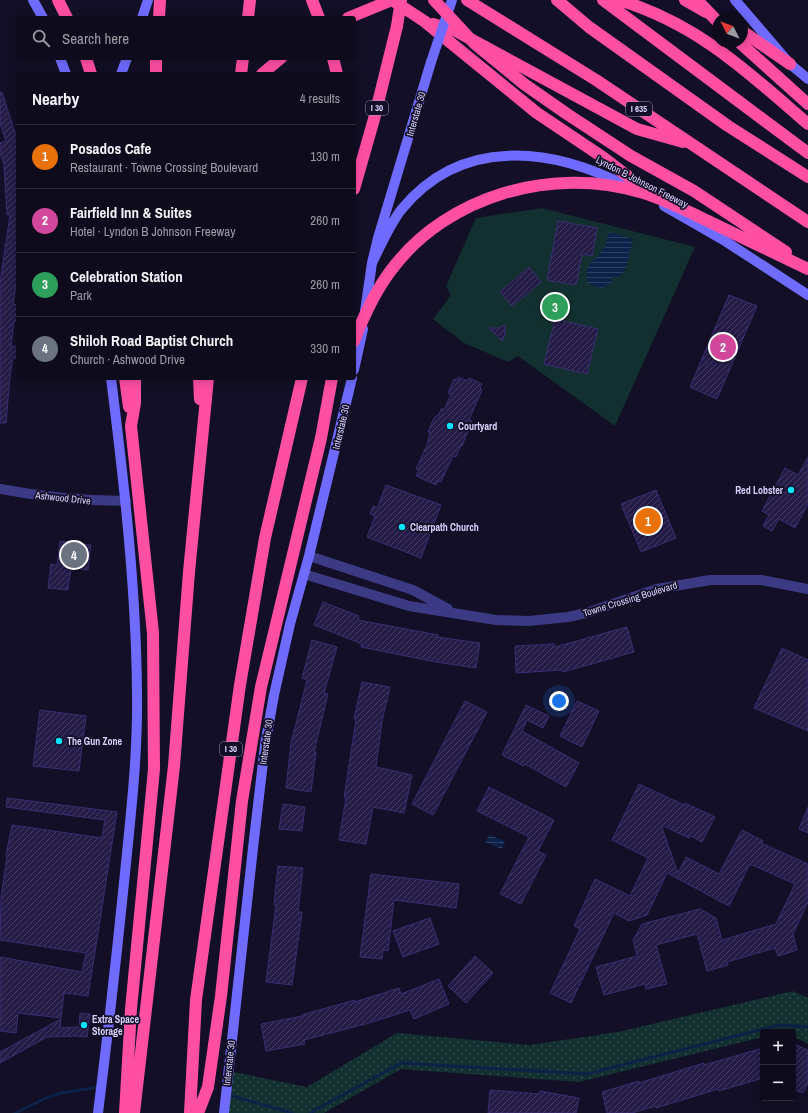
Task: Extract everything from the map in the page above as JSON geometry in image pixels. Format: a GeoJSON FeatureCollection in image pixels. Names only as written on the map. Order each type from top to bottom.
{"type":"FeatureCollection","features":[{"type":"Feature","properties":{"kind":"highway"},"geometry":{"type":"LineString","coordinates":[[58,0],[66,16]]}},
{"type":"Feature","properties":{"kind":"highway"},"geometry":{"type":"LineString","coordinates":[[159,16],[160,0]]}},
{"type":"Feature","properties":{"kind":"highway"},"geometry":{"type":"LineString","coordinates":[[248,16],[250,0]]}},
{"type":"Feature","properties":{"kind":"highway"},"geometry":{"type":"LineString","coordinates":[[312,0],[318,16]]}},
{"type":"Feature","properties":{"kind":"highway"},"geometry":{"type":"LineString","coordinates":[[353,16],[392,0],[424,21],[537,113],[604,158],[672,210]]}},
{"type":"Feature","properties":{"kind":"highway","name":"I 30"},"geometry":{"type":"LineString","coordinates":[[356,182],[374,120],[401,0]]}},
{"type":"Feature","properties":{"kind":"highway"},"geometry":{"type":"LineString","coordinates":[[434,0],[474,42],[524,84],[631,156],[694,191],[808,266]]}},
{"type":"Feature","properties":{"kind":"highway","name":"I 635"},"geometry":{"type":"LineString","coordinates":[[467,0],[596,80],[808,222]]}},
{"type":"Feature","properties":{"kind":"highway"},"geometry":{"type":"LineString","coordinates":[[557,0],[589,27],[728,126],[808,177]]}},
{"type":"Feature","properties":{"kind":"highway"},"geometry":{"type":"LineString","coordinates":[[603,0],[808,152]]}},
{"type":"Feature","properties":{"kind":"highway"},"geometry":{"type":"LineString","coordinates":[[619,0],[648,11],[709,42],[740,66],[808,124]]}},
{"type":"Feature","properties":{"kind":"highway"},"geometry":{"type":"LineString","coordinates":[[685,0],[712,15]]}},
{"type":"Feature","properties":{"kind":"highway"},"geometry":{"type":"LineString","coordinates":[[697,0],[712,16]]}},
{"type":"Feature","properties":{"kind":"highway"},"geometry":{"type":"LineString","coordinates":[[424,21],[454,30],[637,129],[696,146]]}},
{"type":"Feature","properties":{"kind":"highway"},"geometry":{"type":"LineString","coordinates":[[748,36],[790,64]]}},
{"type":"Feature","properties":{"kind":"highway"},"geometry":{"type":"LineString","coordinates":[[745,48],[808,104]]}},
{"type":"Feature","properties":{"kind":"highway"},"geometry":{"type":"LineString","coordinates":[[87,60],[90,72]]}},
{"type":"Feature","properties":{"kind":"highway"},"geometry":{"type":"LineString","coordinates":[[156,60],[156,72]]}},
{"type":"Feature","properties":{"kind":"highway"},"geometry":{"type":"LineString","coordinates":[[241,72],[243,60]]}},
{"type":"Feature","properties":{"kind":"highway"},"geometry":{"type":"LineString","coordinates":[[264,72],[279,60]]}},
{"type":"Feature","properties":{"kind":"highway"},"geometry":{"type":"LineString","coordinates":[[334,60],[336,72]]}},
{"type":"Feature","properties":{"kind":"highway"},"geometry":{"type":"LineString","coordinates":[[356,336],[372,299],[393,268],[417,243],[440,224],[469,207],[498,194],[530,186],[575,182],[616,186],[641,192],[669,202],[808,269]]}},
{"type":"Feature","properties":{"kind":"highway"},"geometry":{"type":"LineString","coordinates":[[125,380],[132,426],[153,633],[154,770],[132,1008],[125,1113]]}},
{"type":"Feature","properties":{"kind":"highway"},"geometry":{"type":"LineString","coordinates":[[132,426],[135,403],[135,380]]}},
{"type":"Feature","properties":{"kind":"highway"},"geometry":{"type":"LineString","coordinates":[[199,380],[201,444]]}},
{"type":"Feature","properties":{"kind":"highway"},"geometry":{"type":"LineString","coordinates":[[134,1113],[174,766],[208,380]]}},
{"type":"Feature","properties":{"kind":"highway","name":"I 30"},"geometry":{"type":"LineString","coordinates":[[190,1113],[196,1000],[240,685],[266,538],[302,380]]}},
{"type":"Feature","properties":{"kind":"highway"},"geometry":{"type":"LineString","coordinates":[[198,1113],[209,1079],[221,996],[242,801],[261,686],[288,578],[332,380]]}},
{"type":"Feature","properties":{"kind":"highway"},"geometry":{"type":"LineString","coordinates":[[324,418],[339,380]]}},
{"type":"Feature","properties":{"kind":"main road"},"geometry":{"type":"LineString","coordinates":[[33,0],[42,16]]}},
{"type":"Feature","properties":{"kind":"main road"},"geometry":{"type":"LineString","coordinates":[[143,16],[148,0]]}},
{"type":"Feature","properties":{"kind":"main road","name":"Interstate 30"},"geometry":{"type":"LineString","coordinates":[[356,362],[362,337],[372,263],[393,186],[431,62],[452,0]]}},
{"type":"Feature","properties":{"kind":"main road"},"geometry":{"type":"LineString","coordinates":[[735,0],[790,64],[808,79]]}},
{"type":"Feature","properties":{"kind":"main road"},"geometry":{"type":"LineString","coordinates":[[61,60],[65,72]]}},
{"type":"Feature","properties":{"kind":"main road"},"geometry":{"type":"LineString","coordinates":[[122,72],[126,60]]}},
{"type":"Feature","properties":{"kind":"main road","name":"Lyndon B Johnson Freeway"},"geometry":{"type":"LineString","coordinates":[[372,263],[389,228],[400,211],[416,194],[432,181],[452,169],[472,161],[489,158],[528,156],[570,162],[611,178],[672,210],[725,241],[808,295]]}},
{"type":"Feature","properties":{"kind":"main road"},"geometry":{"type":"LineString","coordinates":[[98,1113],[111,1007],[136,749],[137,692],[134,606],[126,501],[111,380]]}},
{"type":"Feature","properties":{"kind":"main road","name":"Interstate 30"},"geometry":{"type":"LineString","coordinates":[[224,1113],[265,744],[290,624],[310,556],[352,380]]}},
{"type":"Feature","properties":{"kind":"street","name":"Ashwood Drive"},"geometry":{"type":"LineString","coordinates":[[0,489],[85,501],[126,501]]}},
{"type":"Feature","properties":{"kind":"street","name":"Towne Crossing Boulevard"},"geometry":{"type":"LineString","coordinates":[[310,556],[413,590],[453,612]]}},
{"type":"Feature","properties":{"kind":"street","name":"Towne Crossing Boulevard"},"geometry":{"type":"LineString","coordinates":[[304,574],[408,606],[496,620],[550,620],[586,613],[657,589],[710,580],[761,580],[808,589]]}},
{"type":"Feature","properties":{"kind":"green space"},"geometry":{"type":"Polygon","coordinates":[[[542,208],[695,247],[615,426],[518,356],[508,362],[464,343],[433,319],[451,295],[446,286],[476,218],[542,208]]]}},
{"type":"Feature","properties":{"kind":"green space"},"geometry":{"type":"Polygon","coordinates":[[[793,991],[808,998],[808,1044],[796,1038],[796,1029],[760,1029],[760,1038],[579,1082],[401,1069],[324,1113],[224,1113],[229,1071],[307,1087],[397,1033],[529,1045],[618,1032],[793,991]]]}},
{"type":"Feature","properties":{"kind":"water"},"geometry":{"type":"Polygon","coordinates":[[[609,232],[633,239],[625,271],[617,278],[614,276],[611,279],[613,281],[608,286],[603,288],[587,283],[587,271],[589,264],[603,250],[609,232]]]}},
{"type":"Feature","properties":{"kind":"water"},"geometry":{"type":"Polygon","coordinates":[[[489,835],[505,841],[502,849],[485,842],[489,835]]]}},
{"type":"Feature","properties":{"kind":"building"},"geometry":{"type":"Polygon","coordinates":[[[0,92],[2,92],[16,133],[16,285],[13,304],[16,305],[16,321],[14,321],[11,346],[16,347],[16,358],[13,358],[10,376],[6,423],[0,423],[0,283],[10,215],[7,215],[4,164],[0,153],[0,143],[6,141],[0,123],[0,92]]]}},
{"type":"Feature","properties":{"kind":"building"},"geometry":{"type":"Polygon","coordinates":[[[558,221],[597,228],[592,256],[582,254],[576,285],[547,280],[558,221]]]}},
{"type":"Feature","properties":{"kind":"building"},"geometry":{"type":"Polygon","coordinates":[[[529,267],[541,282],[512,306],[500,292],[529,267]]]}},
{"type":"Feature","properties":{"kind":"building"},"geometry":{"type":"Polygon","coordinates":[[[729,295],[757,306],[717,399],[690,387],[729,295]]]}},
{"type":"Feature","properties":{"kind":"building"},"geometry":{"type":"Polygon","coordinates":[[[555,319],[598,329],[587,374],[544,364],[555,319]]]}},
{"type":"Feature","properties":{"kind":"building"},"geometry":{"type":"Polygon","coordinates":[[[505,325],[505,335],[502,341],[489,328],[499,328],[505,325]]]}},
{"type":"Feature","properties":{"kind":"building","name":"Courtyard"},"geometry":{"type":"Polygon","coordinates":[[[458,377],[468,381],[469,378],[482,384],[480,388],[482,390],[469,420],[472,421],[462,446],[461,445],[456,457],[453,456],[441,482],[438,481],[436,485],[416,476],[419,470],[416,469],[427,445],[430,433],[428,432],[434,418],[439,414],[442,408],[444,410],[451,394],[448,393],[454,379],[457,380],[458,377]]]}},
{"type":"Feature","properties":{"kind":"building","name":"Red Lobster"},"geometry":{"type":"Polygon","coordinates":[[[808,457],[808,504],[795,528],[779,519],[772,531],[763,526],[769,515],[762,511],[785,468],[798,475],[808,457]]]}},
{"type":"Feature","properties":{"kind":"building","name":"Clearpath Church"},"geometry":{"type":"Polygon","coordinates":[[[386,485],[441,505],[421,558],[367,537],[375,516],[370,514],[373,506],[377,508],[386,485]]]}},
{"type":"Feature","properties":{"kind":"building"},"geometry":{"type":"Polygon","coordinates":[[[656,490],[676,538],[641,552],[621,504],[656,490]]]}},
{"type":"Feature","properties":{"kind":"building"},"geometry":{"type":"Polygon","coordinates":[[[60,541],[91,545],[88,570],[71,568],[68,590],[48,588],[51,564],[57,565],[60,541]]]}},
{"type":"Feature","properties":{"kind":"building"},"geometry":{"type":"Polygon","coordinates":[[[323,602],[359,616],[358,620],[438,635],[437,637],[480,643],[476,668],[436,662],[361,647],[362,644],[314,625],[323,602]]]}},
{"type":"Feature","properties":{"kind":"building"},"geometry":{"type":"Polygon","coordinates":[[[627,627],[634,652],[563,672],[562,670],[516,673],[515,646],[554,644],[555,647],[627,627]]]}},
{"type":"Feature","properties":{"kind":"building"},"geometry":{"type":"Polygon","coordinates":[[[312,640],[337,647],[324,693],[328,694],[314,752],[316,752],[311,792],[286,788],[291,743],[307,680],[302,678],[312,640]]]}},
{"type":"Feature","properties":{"kind":"building"},"geometry":{"type":"Polygon","coordinates":[[[782,648],[808,660],[808,731],[754,708],[782,648]]]}},
{"type":"Feature","properties":{"kind":"building"},"geometry":{"type":"Polygon","coordinates":[[[362,682],[390,687],[382,721],[376,767],[412,775],[404,813],[373,807],[366,844],[339,840],[356,720],[354,719],[362,682]]]}},
{"type":"Feature","properties":{"kind":"building"},"geometry":{"type":"Polygon","coordinates":[[[465,701],[487,712],[433,815],[412,804],[465,701]]]}},
{"type":"Feature","properties":{"kind":"building"},"geometry":{"type":"Polygon","coordinates":[[[577,701],[599,711],[582,747],[560,736],[577,701]]]}},
{"type":"Feature","properties":{"kind":"building"},"geometry":{"type":"Polygon","coordinates":[[[526,705],[549,716],[543,728],[527,720],[522,731],[579,763],[566,787],[525,764],[524,766],[502,755],[526,705]]]}},
{"type":"Feature","properties":{"kind":"building","name":"The Gun Zone"},"geometry":{"type":"Polygon","coordinates":[[[40,710],[86,716],[79,771],[33,766],[40,710]]]}},
{"type":"Feature","properties":{"kind":"building"},"geometry":{"type":"Polygon","coordinates":[[[639,784],[684,805],[685,803],[715,817],[702,842],[691,836],[689,838],[661,825],[678,873],[686,857],[719,874],[742,830],[763,841],[761,843],[808,864],[808,902],[793,934],[797,950],[778,956],[775,948],[727,962],[728,965],[707,971],[697,934],[656,945],[667,984],[646,989],[645,984],[604,995],[596,967],[637,956],[633,940],[642,924],[700,909],[716,918],[722,940],[776,924],[795,884],[750,864],[729,906],[667,873],[647,915],[629,921],[614,913],[571,1003],[550,993],[580,929],[574,926],[595,879],[630,896],[648,858],[612,840],[639,784]]]}},
{"type":"Feature","properties":{"kind":"building"},"geometry":{"type":"Polygon","coordinates":[[[489,787],[554,820],[538,851],[546,855],[521,904],[500,894],[529,837],[477,811],[489,787]]]}},
{"type":"Feature","properties":{"kind":"building"},"geometry":{"type":"Polygon","coordinates":[[[7,798],[117,812],[88,996],[64,993],[61,1018],[18,1013],[16,1033],[0,1031],[0,957],[82,972],[86,953],[0,940],[1,898],[6,855],[12,825],[102,838],[105,820],[6,807],[7,798]]]}},
{"type":"Feature","properties":{"kind":"building"},"geometry":{"type":"Polygon","coordinates":[[[283,804],[305,807],[302,831],[279,829],[283,804]]]}},
{"type":"Feature","properties":{"kind":"building"},"geometry":{"type":"Polygon","coordinates":[[[808,807],[808,833],[799,829],[808,807]]]}},
{"type":"Feature","properties":{"kind":"building"},"geometry":{"type":"Polygon","coordinates":[[[278,866],[303,868],[298,912],[302,912],[292,985],[266,982],[276,905],[274,905],[278,866]]]}},
{"type":"Feature","properties":{"kind":"building"},"geometry":{"type":"Polygon","coordinates":[[[371,874],[459,884],[456,908],[394,900],[388,951],[383,950],[382,959],[360,957],[371,874]]]}},
{"type":"Feature","properties":{"kind":"building"},"geometry":{"type":"Polygon","coordinates":[[[430,918],[439,944],[403,957],[393,931],[430,918]]]}},
{"type":"Feature","properties":{"kind":"building"},"geometry":{"type":"Polygon","coordinates":[[[475,956],[493,973],[466,1003],[448,986],[475,956]]]}},
{"type":"Feature","properties":{"kind":"building"},"geometry":{"type":"Polygon","coordinates":[[[439,979],[449,1004],[414,1019],[410,1010],[369,1023],[304,1040],[305,1044],[266,1051],[261,1024],[302,1016],[301,1015],[355,1000],[355,1002],[399,988],[401,994],[439,979]]]}},
{"type":"Feature","properties":{"kind":"building"},"geometry":{"type":"Polygon","coordinates":[[[80,1013],[90,1014],[87,1037],[47,1037],[0,1063],[0,1052],[61,1019],[60,1028],[79,1027],[80,1013]]]}},
{"type":"Feature","properties":{"kind":"building"},"geometry":{"type":"Polygon","coordinates":[[[796,1045],[808,1050],[808,1083],[803,1093],[796,1090],[796,1045]]]}},
{"type":"Feature","properties":{"kind":"building"},"geometry":{"type":"Polygon","coordinates":[[[760,1049],[760,1079],[719,1091],[718,1089],[656,1108],[656,1106],[632,1113],[607,1113],[602,1092],[639,1081],[639,1083],[704,1063],[704,1065],[760,1049]]]}},
{"type":"Feature","properties":{"kind":"building"},"geometry":{"type":"Polygon","coordinates":[[[490,1090],[540,1094],[540,1091],[579,1098],[576,1113],[488,1113],[490,1090]]]}},
{"type":"Feature","properties":{"kind":"waterway"},"geometry":{"type":"LineString","coordinates":[[310,1113],[401,1063],[587,1074],[779,1025],[808,1027]]}},
{"type":"Feature","properties":{"kind":"waterway"},"geometry":{"type":"LineString","coordinates":[[15,1113],[46,1098],[61,1093],[98,1087]]}},
{"type":"Feature","properties":{"kind":"waterway"},"geometry":{"type":"LineString","coordinates":[[232,1096],[292,1113]]}},
{"type":"Feature","properties":{"kind":"place","name":"Celebration Station"},"geometry":{"type":"Point","coordinates":[555,307]}},
{"type":"Feature","properties":{"kind":"place","name":"Fairfield Inn & Suites"},"geometry":{"type":"Point","coordinates":[723,347]}},
{"type":"Feature","properties":{"kind":"place","name":"Courtyard"},"geometry":{"type":"Point","coordinates":[450,426]}},
{"type":"Feature","properties":{"kind":"place","name":"Red Lobster"},"geometry":{"type":"Point","coordinates":[791,490]}},
{"type":"Feature","properties":{"kind":"place","name":"Posados Cafe"},"geometry":{"type":"Point","coordinates":[648,521]}},
{"type":"Feature","properties":{"kind":"place","name":"Clearpath Church"},"geometry":{"type":"Point","coordinates":[402,527]}},
{"type":"Feature","properties":{"kind":"place","name":"Shiloh Road Baptist Church"},"geometry":{"type":"Point","coordinates":[74,555]}},
{"type":"Feature","properties":{"kind":"place","name":"The Gun Zone"},"geometry":{"type":"Point","coordinates":[59,741]}},
{"type":"Feature","properties":{"kind":"place","name":"Extra Space Storage"},"geometry":{"type":"Point","coordinates":[84,1025]}}]}
